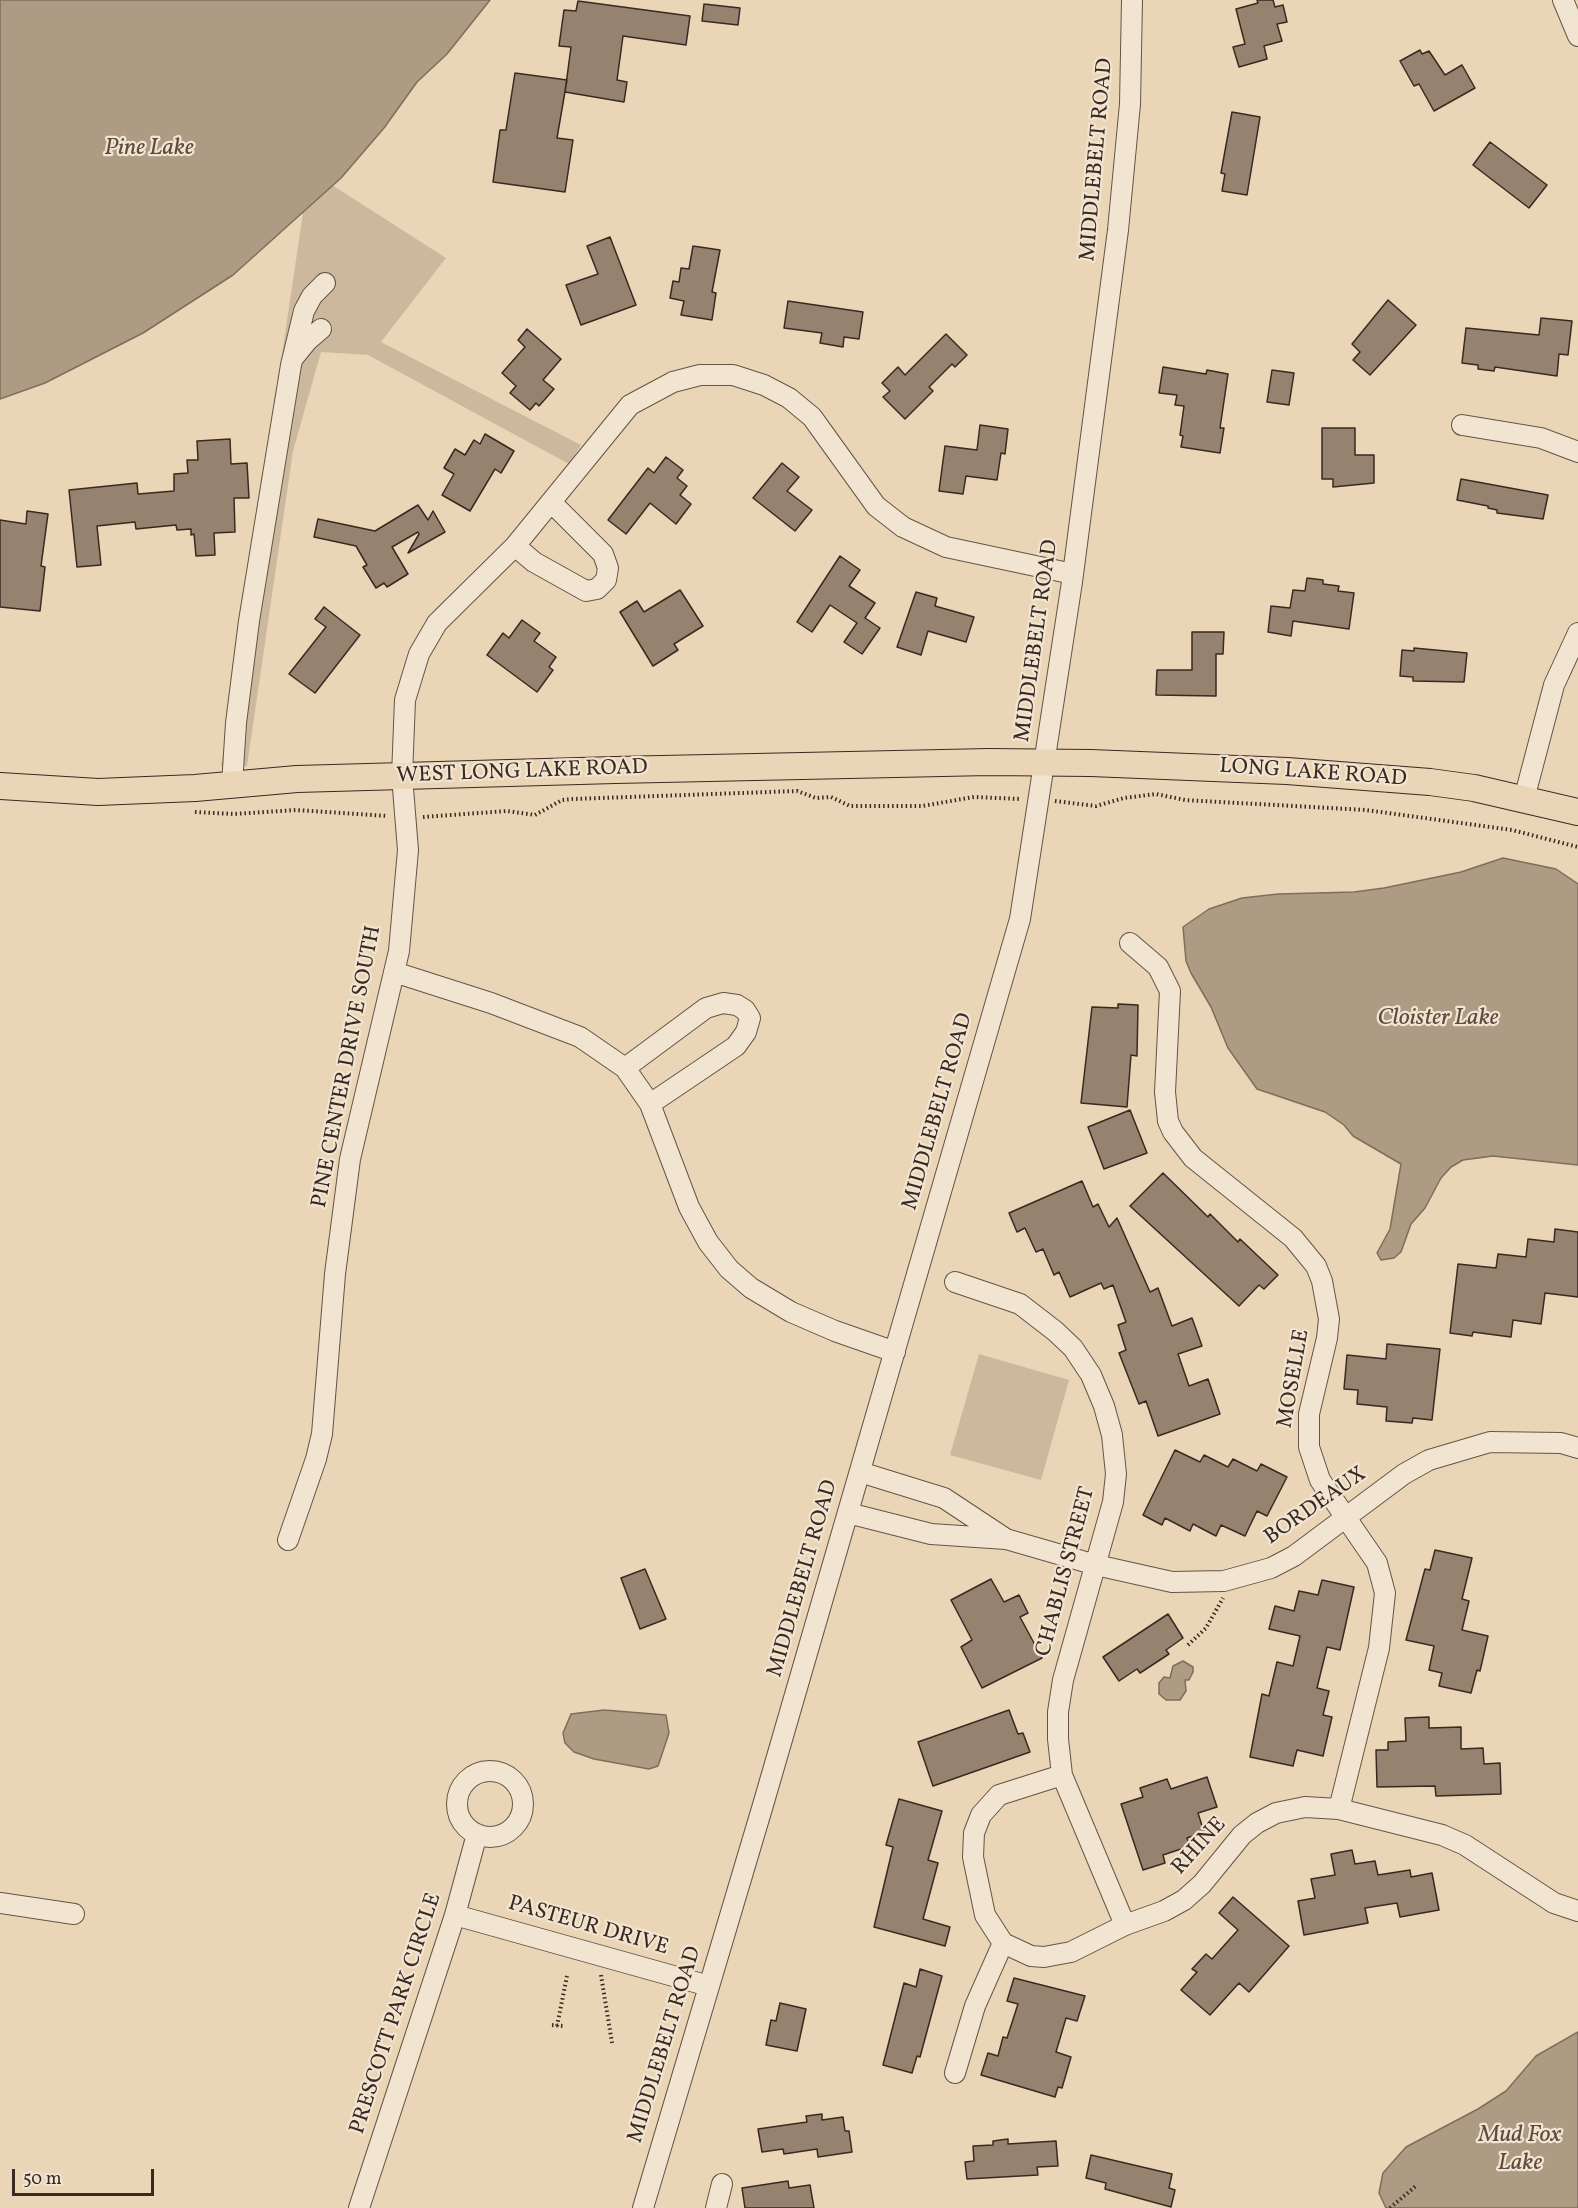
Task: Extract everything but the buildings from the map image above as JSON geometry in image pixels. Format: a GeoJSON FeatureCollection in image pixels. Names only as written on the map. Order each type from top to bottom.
{"type":"FeatureCollection","features":[{"type":"Feature","properties":{"kind":"main road","name":"WEST LONG LAKE ROAD"},"geometry":{"type":"LineString","coordinates":[[0,786],[98,792],[297,779],[1045,763]]}},
{"type":"Feature","properties":{"kind":"main road","name":"LONG LAKE ROAD"},"geometry":{"type":"LineString","coordinates":[[1045,763],[1368,777],[1441,784],[1524,799],[1578,812]]}},
{"type":"Feature","properties":{"kind":"street","name":"MIDDLEBELT ROAD"},"geometry":{"type":"LineString","coordinates":[[643,2208],[861,1472],[1020,919],[1072,574],[1124,182],[1130,104],[1132,0]]}},
{"type":"Feature","properties":{"kind":"street"},"geometry":{"type":"LineString","coordinates":[[1563,0],[1578,36]]}},
{"type":"Feature","properties":{"kind":"street"},"geometry":{"type":"LineString","coordinates":[[232,785],[236,723],[249,621],[291,365],[304,311],[312,296],[325,283]]}},
{"type":"Feature","properties":{"kind":"street"},"geometry":{"type":"LineString","coordinates":[[291,365],[297,352],[321,329]]}},
{"type":"Feature","properties":{"kind":"street","name":"PINE CENTER DRIVE SOUTH"},"geometry":{"type":"LineString","coordinates":[[288,1540],[316,1459],[322,1434],[335,1274],[350,1159],[399,951],[408,850],[402,776],[405,700],[419,654],[437,623],[514,546],[552,503],[630,405],[673,382],[700,375],[733,375],[764,385],[789,398],[812,417],[876,506],[903,527],[946,547],[1072,574]]}},
{"type":"Feature","properties":{"kind":"street"},"geometry":{"type":"LineString","coordinates":[[1462,425],[1541,438],[1578,452]]}},
{"type":"Feature","properties":{"kind":"street"},"geometry":{"type":"LineString","coordinates":[[514,546],[543,568],[586,591],[597,589],[606,580],[608,568],[603,554],[552,503]]}},
{"type":"Feature","properties":{"kind":"street"},"geometry":{"type":"LineString","coordinates":[[1524,799],[1554,685],[1578,633]]}},
{"type":"Feature","properties":{"kind":"street","name":"MOSELLE"},"geometry":{"type":"LineString","coordinates":[[1130,943],[1158,967],[1170,991],[1165,1092],[1168,1121],[1173,1132],[1193,1158],[1293,1238],[1316,1266],[1322,1281],[1329,1319],[1328,1338],[1309,1414],[1309,1448],[1320,1480],[1343,1518],[1367,1545],[1377,1563],[1382,1579],[1385,1606],[1379,1648],[1339,1809]]}},
{"type":"Feature","properties":{"kind":"street"},"geometry":{"type":"LineString","coordinates":[[394,972],[491,1003],[580,1037],[625,1068],[650,1104],[690,1207],[708,1242],[729,1269],[751,1288],[791,1312],[835,1331],[895,1352]]}},
{"type":"Feature","properties":{"kind":"street"},"geometry":{"type":"LineString","coordinates":[[625,1068],[706,1008],[723,1003],[737,1005],[745,1010],[750,1018],[746,1032],[736,1046],[650,1104]]}},
{"type":"Feature","properties":{"kind":"street","name":"CHABLIS STREET"},"geometry":{"type":"LineString","coordinates":[[955,1282],[987,1291],[1029,1310],[1072,1348],[1091,1375],[1112,1435],[1116,1474],[1113,1502],[1063,1680],[1058,1712],[1062,1775],[1125,1925]]}},
{"type":"Feature","properties":{"kind":"street","name":"BORDEAUX"},"geometry":{"type":"LineString","coordinates":[[848,1513],[931,1534],[1006,1539],[1172,1582],[1209,1582],[1242,1578],[1271,1568],[1294,1556],[1404,1474],[1429,1460],[1458,1449],[1490,1442],[1510,1441],[1561,1443],[1578,1448]]}},
{"type":"Feature","properties":{"kind":"street","name":"BORDEAUX"},"geometry":{"type":"LineString","coordinates":[[861,1472],[944,1498],[1006,1539]]}},
{"type":"Feature","properties":{"kind":"street"},"geometry":{"type":"LineString","coordinates":[[955,2073],[975,2006],[1003,1943],[991,1929],[982,1904],[973,1857],[974,1833],[981,1815],[999,1795],[1062,1775]]}},
{"type":"Feature","properties":{"kind":"street","name":"RHINE"},"geometry":{"type":"LineString","coordinates":[[1003,1943],[1031,1956],[1058,1956],[1184,1900],[1202,1884],[1242,1834],[1276,1813],[1305,1807],[1339,1809],[1442,1835],[1465,1845],[1554,1903],[1578,1911]]}},
{"type":"Feature","properties":{"kind":"street","name":"PRESCOTT PARK CIRCLE"},"geometry":{"type":"LineString","coordinates":[[359,2208],[455,1915],[477,1834]]}},
{"type":"Feature","properties":{"kind":"street"},"geometry":{"type":"LineString","coordinates":[[0,1903],[74,1914]]}},
{"type":"Feature","properties":{"kind":"street","name":"PASTEUR DRIVE"},"geometry":{"type":"LineString","coordinates":[[455,1915],[709,1986]]}},
{"type":"Feature","properties":{"kind":"street"},"geometry":{"type":"LineString","coordinates":[[716,2208],[722,2184]]}},
{"type":"Feature","properties":{"kind":"path"},"geometry":{"type":"LineString","coordinates":[[193,811],[234,814],[296,810],[405,817],[443,817],[507,811],[535,815],[562,800],[573,799],[797,791],[816,798],[831,797],[850,806],[922,806],[974,797],[1096,806],[1124,798],[1156,795],[1185,800],[1382,812],[1512,830],[1578,847]]}},
{"type":"Feature","properties":{"kind":"path"},"geometry":{"type":"LineString","coordinates":[[1188,1645],[1206,1628],[1222,1601],[1224,1592]]}},
{"type":"Feature","properties":{"kind":"path"},"geometry":{"type":"LineString","coordinates":[[601,1970],[612,2043]]}},
{"type":"Feature","properties":{"kind":"path"},"geometry":{"type":"LineString","coordinates":[[564,2026],[554,2026],[567,1976]]}},
{"type":"Feature","properties":{"kind":"path"},"geometry":{"type":"LineString","coordinates":[[1390,2208],[1417,2185]]}},
{"type":"Feature","properties":{"kind":"shaded area"},"geometry":{"type":"Polygon","coordinates":[[[308,179],[332,185],[446,258],[381,342],[581,445],[569,464],[368,355],[321,352],[293,451],[247,766],[221,766],[308,179]]]}},
{"type":"Feature","properties":{"kind":"shaded area"},"geometry":{"type":"Polygon","coordinates":[[[979,1354],[1069,1380],[1041,1480],[950,1455],[979,1354]]]}},
{"type":"Feature","properties":{"kind":"water","name":"Pine Lake"},"geometry":{"type":"Polygon","coordinates":[[[0,0],[490,0],[447,54],[417,82],[384,128],[341,178],[233,275],[143,333],[45,383],[0,399],[0,0]]]}},
{"type":"Feature","properties":{"kind":"water","name":"Cloister Lake"},"geometry":{"type":"Polygon","coordinates":[[[1503,858],[1556,869],[1578,884],[1578,1165],[1493,1156],[1463,1160],[1451,1167],[1441,1178],[1425,1208],[1411,1224],[1401,1252],[1394,1258],[1381,1260],[1377,1253],[1390,1229],[1401,1164],[1353,1136],[1344,1125],[1325,1112],[1257,1089],[1228,1048],[1211,1007],[1191,973],[1186,961],[1183,927],[1209,909],[1242,898],[1278,894],[1354,892],[1384,888],[1461,872],[1503,858]]]}},
{"type":"Feature","properties":{"kind":"water"},"geometry":{"type":"Polygon","coordinates":[[[1183,1661],[1193,1667],[1189,1680],[1185,1680],[1186,1691],[1180,1700],[1166,1700],[1159,1694],[1159,1683],[1164,1677],[1170,1678],[1173,1666],[1183,1661]]]}},
{"type":"Feature","properties":{"kind":"water"},"geometry":{"type":"Polygon","coordinates":[[[604,1710],[666,1715],[669,1733],[658,1766],[649,1769],[594,1759],[574,1752],[565,1743],[563,1733],[571,1714],[604,1710]]]}},
{"type":"Feature","properties":{"kind":"water","name":"Mud Fox Lake"},"geometry":{"type":"Polygon","coordinates":[[[1578,2032],[1578,2208],[1386,2208],[1379,2193],[1383,2173],[1406,2147],[1478,2109],[1506,2091],[1536,2056],[1578,2032]]]}}]}
